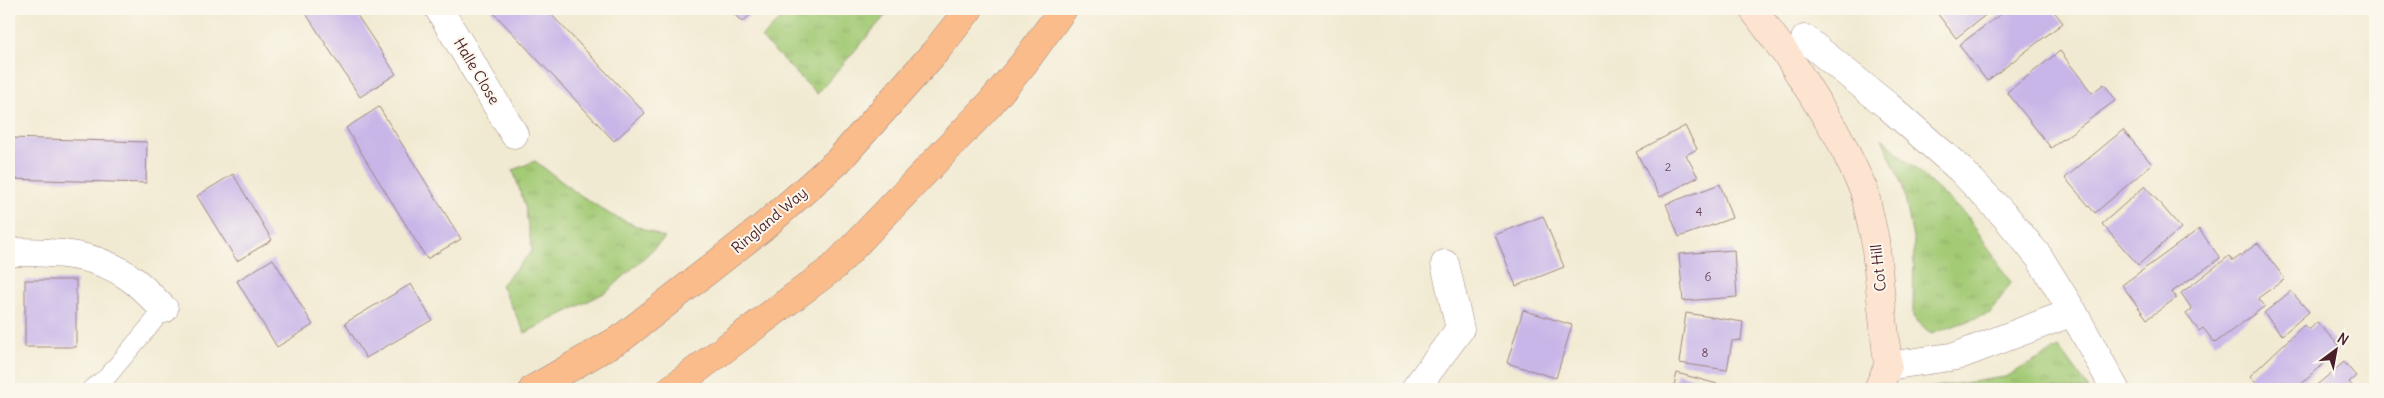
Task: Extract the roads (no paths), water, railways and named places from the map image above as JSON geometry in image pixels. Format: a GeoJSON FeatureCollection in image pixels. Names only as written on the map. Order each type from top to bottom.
{"type":"FeatureCollection","features":[{"type":"Feature","properties":{"kind":"main road","name":"Ringland Way"},"geometry":{"type":"LineString","coordinates":[[533,389],[623,337],[762,228],[838,161],[935,52],[969,9]]}},
{"type":"Feature","properties":{"kind":"main road"},"geometry":{"type":"LineString","coordinates":[[671,389],[834,267],[989,105],[1024,64],[1063,9]]}},
{"type":"Feature","properties":{"kind":"street","name":"Halle Close"},"geometry":{"type":"LineString","coordinates":[[439,9],[514,134]]}},
{"type":"Feature","properties":{"kind":"street"},"geometry":{"type":"LineString","coordinates":[[1024,64],[1072,9]]}},
{"type":"Feature","properties":{"kind":"street","name":"Cot Hill"},"geometry":{"type":"LineString","coordinates":[[1753,9],[1791,61],[1838,136],[1864,190],[1876,240],[1883,377],[1957,356],[2073,312]]}},
{"type":"Feature","properties":{"kind":"street"},"geometry":{"type":"LineString","coordinates":[[1805,39],[1888,106],[1960,169],[2006,217],[2038,256],[2073,312],[2114,389]]}},
{"type":"Feature","properties":{"kind":"street"},"geometry":{"type":"LineString","coordinates":[[9,252],[58,252],[101,261],[133,280],[164,309]]}},
{"type":"Feature","properties":{"kind":"street"},"geometry":{"type":"LineString","coordinates":[[1415,389],[1460,329],[1445,264]]}},
{"type":"Feature","properties":{"kind":"lane"},"geometry":{"type":"LineString","coordinates":[[91,389],[107,377],[164,309]]}}]}
